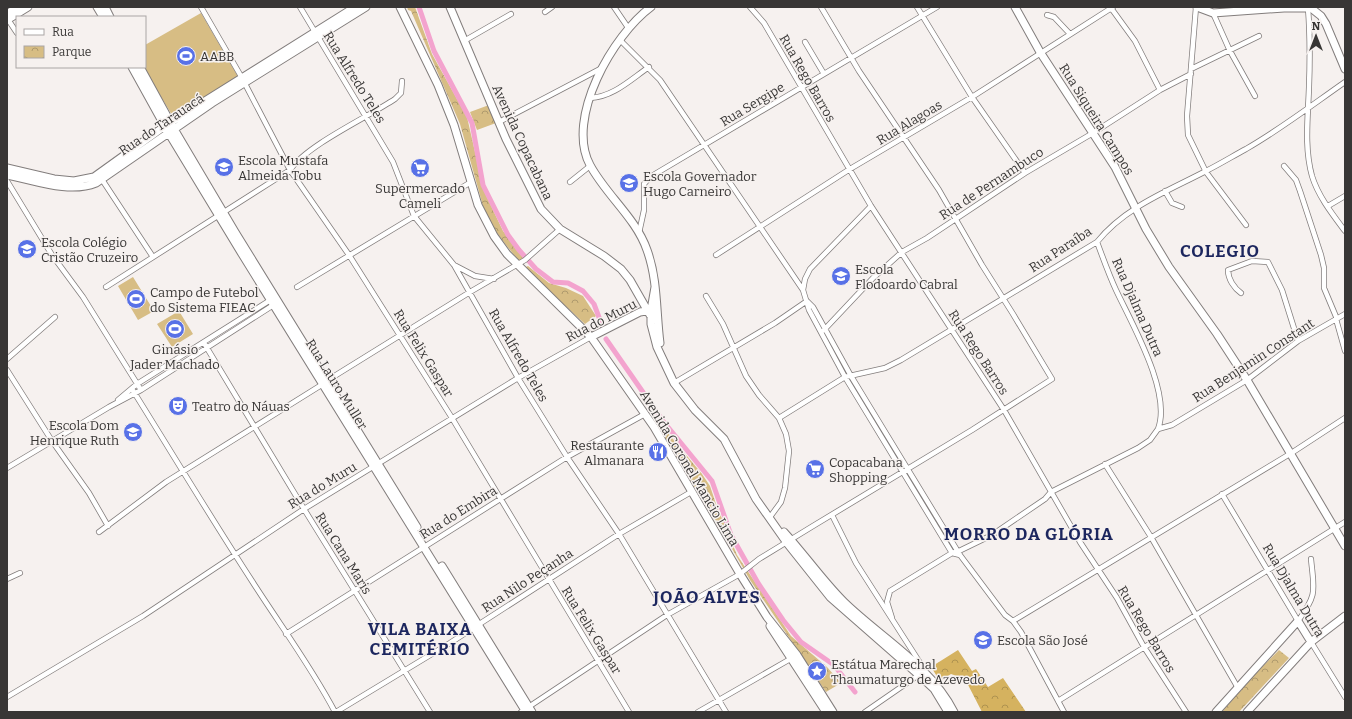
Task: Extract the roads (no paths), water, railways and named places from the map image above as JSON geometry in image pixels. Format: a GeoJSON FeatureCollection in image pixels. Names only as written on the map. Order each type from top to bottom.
{"type":"FeatureCollection","features":[{"type":"Feature","properties":{"kind":"street"},"geometry":{"type":"LineString","coordinates":[[7,18],[17,7]]}},
{"type":"Feature","properties":{"kind":"street"},"geometry":{"type":"LineString","coordinates":[[7,18],[28,7]]}},
{"type":"Feature","properties":{"kind":"street"},"geometry":{"type":"LineString","coordinates":[[97,7],[102,16]]}},
{"type":"Feature","properties":{"kind":"street"},"geometry":{"type":"LineString","coordinates":[[105,7],[110,16]]}},
{"type":"Feature","properties":{"kind":"street","name":"Rua Felix Gaspar"},"geometry":{"type":"LineString","coordinates":[[201,7],[244,81],[290,170],[349,255],[452,418],[499,499],[629,712]]}},
{"type":"Feature","properties":{"kind":"street","name":"Rua Alfredo Teles"},"geometry":{"type":"LineString","coordinates":[[300,7],[367,116],[393,162],[414,216],[454,265],[518,378],[566,457],[619,534],[726,712]]}},
{"type":"Feature","properties":{"kind":"street"},"geometry":{"type":"LineString","coordinates":[[316,35],[355,7]]}},
{"type":"Feature","properties":{"kind":"street"},"geometry":{"type":"LineString","coordinates":[[316,35],[366,7]]}},
{"type":"Feature","properties":{"kind":"street","name":"Avenida Coronel Mancio Lima"},"geometry":{"type":"LineString","coordinates":[[400,7],[448,108],[470,182],[488,226],[501,246],[591,337],[645,414],[767,617],[833,712]]}},
{"type":"Feature","properties":{"kind":"street","name":"Avenida Copacabana"},"geometry":{"type":"LineString","coordinates":[[450,7],[499,122],[532,195],[541,209],[560,229],[604,256],[621,269],[651,312]]}},
{"type":"Feature","properties":{"kind":"street"},"geometry":{"type":"LineString","coordinates":[[545,12],[552,7]]}},
{"type":"Feature","properties":{"kind":"street"},"geometry":{"type":"LineString","coordinates":[[614,7],[629,29]]}},
{"type":"Feature","properties":{"kind":"street"},"geometry":{"type":"LineString","coordinates":[[651,7],[620,40],[604,67],[590,98],[583,120],[582,134],[584,151],[590,166],[639,233],[648,250],[655,287],[651,312],[655,342],[659,352],[674,383],[695,410],[724,440],[756,499],[830,597],[922,671],[938,686],[954,712]]}},
{"type":"Feature","properties":{"kind":"street","name":"Rua Rego Barros"},"geometry":{"type":"LineString","coordinates":[[750,7],[764,23],[800,87],[871,206],[1004,410],[1051,492],[1098,570],[1117,598],[1144,648],[1186,712]]}},
{"type":"Feature","properties":{"kind":"street"},"geometry":{"type":"LineString","coordinates":[[526,710],[667,615],[740,574],[747,568],[1052,379],[982,265],[939,190],[903,138],[821,7]]}},
{"type":"Feature","properties":{"kind":"street"},"geometry":{"type":"LineString","coordinates":[[916,7],[972,97],[1025,173]]}},
{"type":"Feature","properties":{"kind":"street","name":"Rua Sergipe"},"geometry":{"type":"LineString","coordinates":[[639,233],[644,210],[645,181],[800,87],[937,7]]}},
{"type":"Feature","properties":{"kind":"street","name":"Rua Siqueira Campos"},"geometry":{"type":"LineString","coordinates":[[1015,7],[1040,52],[1115,167],[1146,229],[1169,267],[1217,334],[1247,380],[1313,488],[1345,546]]}},
{"type":"Feature","properties":{"kind":"street"},"geometry":{"type":"LineString","coordinates":[[1246,225],[1238,212],[1206,172],[1190,141],[1187,129],[1196,7],[1213,13],[1284,7],[1314,8],[1326,24],[1342,56],[1345,69]]}},
{"type":"Feature","properties":{"kind":"street"},"geometry":{"type":"LineString","coordinates":[[1109,8],[1135,41],[1160,90]]}},
{"type":"Feature","properties":{"kind":"street","name":"Rua Alagoas"},"geometry":{"type":"LineString","coordinates":[[716,255],[850,169],[972,97],[1109,8]]}},
{"type":"Feature","properties":{"kind":"street"},"geometry":{"type":"LineString","coordinates":[[1314,8],[1310,51],[1307,137],[1311,170],[1318,189],[1345,231]]}},
{"type":"Feature","properties":{"kind":"street"},"geometry":{"type":"LineString","coordinates":[[1213,13],[1230,51],[1255,96]]}},
{"type":"Feature","properties":{"kind":"street"},"geometry":{"type":"LineString","coordinates":[[464,41],[511,14]]}},
{"type":"Feature","properties":{"kind":"street"},"geometry":{"type":"LineString","coordinates":[[1047,15],[1054,17],[1070,34]]}},
{"type":"Feature","properties":{"kind":"street"},"geometry":{"type":"LineString","coordinates":[[7,18],[16,32]]}},
{"type":"Feature","properties":{"kind":"street","name":"Rua do Tarauacá"},"geometry":{"type":"LineString","coordinates":[[7,179],[71,187],[90,186],[144,145],[316,35]]}},
{"type":"Feature","properties":{"kind":"street","name":"Rua de Pernambuco"},"geometry":{"type":"LineString","coordinates":[[823,331],[873,278],[902,252],[956,219],[1025,173],[1093,133],[1160,90],[1259,36]]}},
{"type":"Feature","properties":{"kind":"street"},"geometry":{"type":"LineString","coordinates":[[620,40],[649,67],[705,145],[803,290],[809,310],[851,376],[903,472],[952,553]]}},
{"type":"Feature","properties":{"kind":"street"},"geometry":{"type":"LineString","coordinates":[[805,42],[824,74]]}},
{"type":"Feature","properties":{"kind":"street"},"geometry":{"type":"LineString","coordinates":[[499,122],[604,67]]}},
{"type":"Feature","properties":{"kind":"street"},"geometry":{"type":"LineString","coordinates":[[590,98],[605,96],[613,92],[649,67]]}},
{"type":"Feature","properties":{"kind":"street","name":"Rua Lauro Muller"},"geometry":{"type":"LineString","coordinates":[[133,68],[220,213],[326,382],[526,710]]}},
{"type":"Feature","properties":{"kind":"street","name":"Rua Lauro Muller"},"geometry":{"type":"LineString","coordinates":[[140,68],[170,128]]}},
{"type":"Feature","properties":{"kind":"street"},"geometry":{"type":"LineString","coordinates":[[106,287],[220,213],[290,170],[294,164],[312,150],[398,96],[402,88],[402,81]]}},
{"type":"Feature","properties":{"kind":"street","name":"Rua Paraíba"},"geometry":{"type":"LineString","coordinates":[[779,418],[845,377],[885,368],[952,330],[1002,298],[1097,242],[1105,232],[1136,208],[1165,191],[1206,172],[1258,142],[1345,82]]}},
{"type":"Feature","properties":{"kind":"street"},"geometry":{"type":"LineString","coordinates":[[570,182],[590,166]]}},
{"type":"Feature","properties":{"kind":"street"},"geometry":{"type":"LineString","coordinates":[[1284,166],[1296,180],[1300,191],[1321,255],[1324,268],[1324,288],[1337,319],[1345,351]]}},
{"type":"Feature","properties":{"kind":"street","name":"Rua do Tarauacá"},"geometry":{"type":"LineString","coordinates":[[7,168],[54,179],[74,181],[100,177]]}},
{"type":"Feature","properties":{"kind":"street"},"geometry":{"type":"LineString","coordinates":[[100,177],[153,257]]}},
{"type":"Feature","properties":{"kind":"street"},"geometry":{"type":"LineString","coordinates":[[7,179],[52,255],[83,297],[141,390]]}},
{"type":"Feature","properties":{"kind":"street"},"geometry":{"type":"LineString","coordinates":[[297,287],[470,182]]}},
{"type":"Feature","properties":{"kind":"street"},"geometry":{"type":"LineString","coordinates":[[1165,191],[1172,203],[1182,206]]}},
{"type":"Feature","properties":{"kind":"street"},"geometry":{"type":"LineString","coordinates":[[1328,206],[1345,196]]}},
{"type":"Feature","properties":{"kind":"street"},"geometry":{"type":"LineString","coordinates":[[803,290],[805,279],[810,269],[871,206]]}},
{"type":"Feature","properties":{"kind":"street"},"geometry":{"type":"LineString","coordinates":[[100,532],[155,490],[183,472],[470,292],[495,279],[527,259],[560,229]]}},
{"type":"Feature","properties":{"kind":"street","name":"Rua Djalma Dutra"},"geometry":{"type":"LineString","coordinates":[[1097,242],[1116,289],[1149,357],[1160,404],[1161,415],[1158,429]]}},
{"type":"Feature","properties":{"kind":"street"},"geometry":{"type":"LineString","coordinates":[[1241,293],[1228,275],[1228,270],[1252,261],[1268,262],[1282,290],[1298,341]]}},
{"type":"Feature","properties":{"kind":"street"},"geometry":{"type":"LineString","coordinates":[[454,265],[475,276],[495,279]]}},
{"type":"Feature","properties":{"kind":"street"},"geometry":{"type":"LineString","coordinates":[[706,296],[723,324],[741,366],[759,395],[779,418],[786,434],[789,451],[788,470],[782,502],[772,520]]}},
{"type":"Feature","properties":{"kind":"street"},"geometry":{"type":"LineString","coordinates":[[108,407],[138,384],[274,301]]}},
{"type":"Feature","properties":{"kind":"street"},"geometry":{"type":"LineString","coordinates":[[7,468],[108,407],[141,390],[207,348],[274,301]]}},
{"type":"Feature","properties":{"kind":"street"},"geometry":{"type":"LineString","coordinates":[[674,383],[734,348],[806,301]]}},
{"type":"Feature","properties":{"kind":"street","name":"Rua do Muru"},"geometry":{"type":"LineString","coordinates":[[7,697],[143,616],[304,509],[518,378],[591,337],[640,312],[651,312]]}},
{"type":"Feature","properties":{"kind":"street","name":"Rua Benjamin Constant"},"geometry":{"type":"LineString","coordinates":[[892,618],[887,602],[890,591],[952,553],[960,553],[992,535],[1045,499],[1051,492],[1138,448],[1150,440],[1158,429],[1172,425],[1247,380],[1298,341],[1345,314]]}},
{"type":"Feature","properties":{"kind":"street"},"geometry":{"type":"LineString","coordinates":[[7,359],[55,317]]}},
{"type":"Feature","properties":{"kind":"street"},"geometry":{"type":"LineString","coordinates":[[823,331],[845,377],[908,469],[960,553],[1004,615],[1013,621],[1064,712]]}},
{"type":"Feature","properties":{"kind":"street","name":"Rua Cana Maris"},"geometry":{"type":"LineString","coordinates":[[204,343],[304,509],[430,712]]}},
{"type":"Feature","properties":{"kind":"street"},"geometry":{"type":"LineString","coordinates":[[7,370],[52,441],[80,480],[108,526]]}},
{"type":"Feature","properties":{"kind":"street"},"geometry":{"type":"LineString","coordinates":[[132,389],[235,555],[286,634],[309,665],[335,712]]}},
{"type":"Feature","properties":{"kind":"street","name":"Rua do Embira"},"geometry":{"type":"LineString","coordinates":[[286,634],[566,457],[645,414]]}},
{"type":"Feature","properties":{"kind":"street"},"geometry":{"type":"LineString","coordinates":[[1013,621],[1345,418]]}},
{"type":"Feature","properties":{"kind":"street"},"geometry":{"type":"LineString","coordinates":[[1105,464],[1151,537],[1238,688]]}},
{"type":"Feature","properties":{"kind":"street","name":"Rua Nilo Peçanha"},"geometry":{"type":"LineString","coordinates":[[335,712],[404,669],[443,647],[619,534],[691,492]]}},
{"type":"Feature","properties":{"kind":"street","name":"Rua Djalma Dutra"},"geometry":{"type":"LineString","coordinates":[[1222,494],[1345,697]]}},
{"type":"Feature","properties":{"kind":"street"},"geometry":{"type":"LineString","coordinates":[[832,515],[856,563],[892,618],[922,671],[948,712]]}},
{"type":"Feature","properties":{"kind":"street"},"geometry":{"type":"LineString","coordinates":[[1058,701],[1345,522]]}},
{"type":"Feature","properties":{"kind":"street","name":"Rua Siqueira Campos"},"geometry":{"type":"LineString","coordinates":[[1336,528],[1345,537]]}},
{"type":"Feature","properties":{"kind":"street"},"geometry":{"type":"LineString","coordinates":[[1216,712],[1298,621],[1310,604],[1314,593],[1315,582],[1312,559]]}},
{"type":"Feature","properties":{"kind":"street"},"geometry":{"type":"LineString","coordinates":[[7,579],[20,573]]}},
{"type":"Feature","properties":{"kind":"street"},"geometry":{"type":"LineString","coordinates":[[1247,712],[1311,642],[1345,616]]}},
{"type":"Feature","properties":{"kind":"street"},"geometry":{"type":"LineString","coordinates":[[698,712],[794,657]]}},
{"type":"Feature","properties":{"kind":"street","name":"Avenida Coronel Mancio Lima"},"geometry":{"type":"LineString","coordinates":[[794,657],[826,712]]}},
{"type":"Feature","properties":{"kind":"street"},"geometry":{"type":"LineString","coordinates":[[864,712],[922,671]]}},
{"type":"Feature","properties":{"kind":"waterway"},"geometry":{"type":"LineString","coordinates":[[419,7],[434,51],[472,123],[483,185],[508,235],[536,269],[553,282],[568,283],[583,291],[594,304],[603,328]]}},
{"type":"Feature","properties":{"kind":"waterway"},"geometry":{"type":"LineString","coordinates":[[606,339],[663,421],[712,481],[731,535],[758,583],[783,620],[801,642],[834,665],[855,692]]}},
{"type":"Feature","properties":{"kind":"place","name":"AABB"},"geometry":{"type":"Point","coordinates":[186,56]}},
{"type":"Feature","properties":{"kind":"place","name":"Escola Mustafa Almeida Tobu"},"geometry":{"type":"Point","coordinates":[224,167]}},
{"type":"Feature","properties":{"kind":"place","name":"Supermercado Cameli"},"geometry":{"type":"Point","coordinates":[420,168]}},
{"type":"Feature","properties":{"kind":"place","name":"Escola Governador Hugo Carneiro"},"geometry":{"type":"Point","coordinates":[629,183]}},
{"type":"Feature","properties":{"kind":"place","name":"Escola Colégio Cristão Cruzeiro"},"geometry":{"type":"Point","coordinates":[27,249]}},
{"type":"Feature","properties":{"kind":"place","name":"Escola Flodoardo Cabral"},"geometry":{"type":"Point","coordinates":[841,276]}},
{"type":"Feature","properties":{"kind":"place","name":"Campo de Futebol do Sistema FIEAC"},"geometry":{"type":"Point","coordinates":[136,299]}},
{"type":"Feature","properties":{"kind":"place","name":"Ginásio Jader Machado"},"geometry":{"type":"Point","coordinates":[175,329]}},
{"type":"Feature","properties":{"kind":"place","name":"Teatro do Náuas"},"geometry":{"type":"Point","coordinates":[178,406]}},
{"type":"Feature","properties":{"kind":"place","name":"Escola Dom Henrique Ruth"},"geometry":{"type":"Point","coordinates":[133,432]}},
{"type":"Feature","properties":{"kind":"place","name":"Restaurante Almanara"},"geometry":{"type":"Point","coordinates":[658,452]}},
{"type":"Feature","properties":{"kind":"place","name":"Copacabana Shopping"},"geometry":{"type":"Point","coordinates":[815,469]}},
{"type":"Feature","properties":{"kind":"place","name":"Escola São José"},"geometry":{"type":"Point","coordinates":[983,640]}},
{"type":"Feature","properties":{"kind":"place","name":"Estátua Marechal Thaumaturgo de Azevedo"},"geometry":{"type":"Point","coordinates":[817,671]}},
{"type":"Feature","properties":{"kind":"district","name":"COLEGIO"},"geometry":{"type":"Point","coordinates":[1220,251]}},
{"type":"Feature","properties":{"kind":"district","name":"MORRO DA GLÓRIA"},"geometry":{"type":"Point","coordinates":[1029,534]}},
{"type":"Feature","properties":{"kind":"district","name":"JOÃO ALVES"},"geometry":{"type":"Point","coordinates":[707,597]}},
{"type":"Feature","properties":{"kind":"district","name":"VILA BAIXA CEMITÉRIO"},"geometry":{"type":"Point","coordinates":[420,639]}}]}
